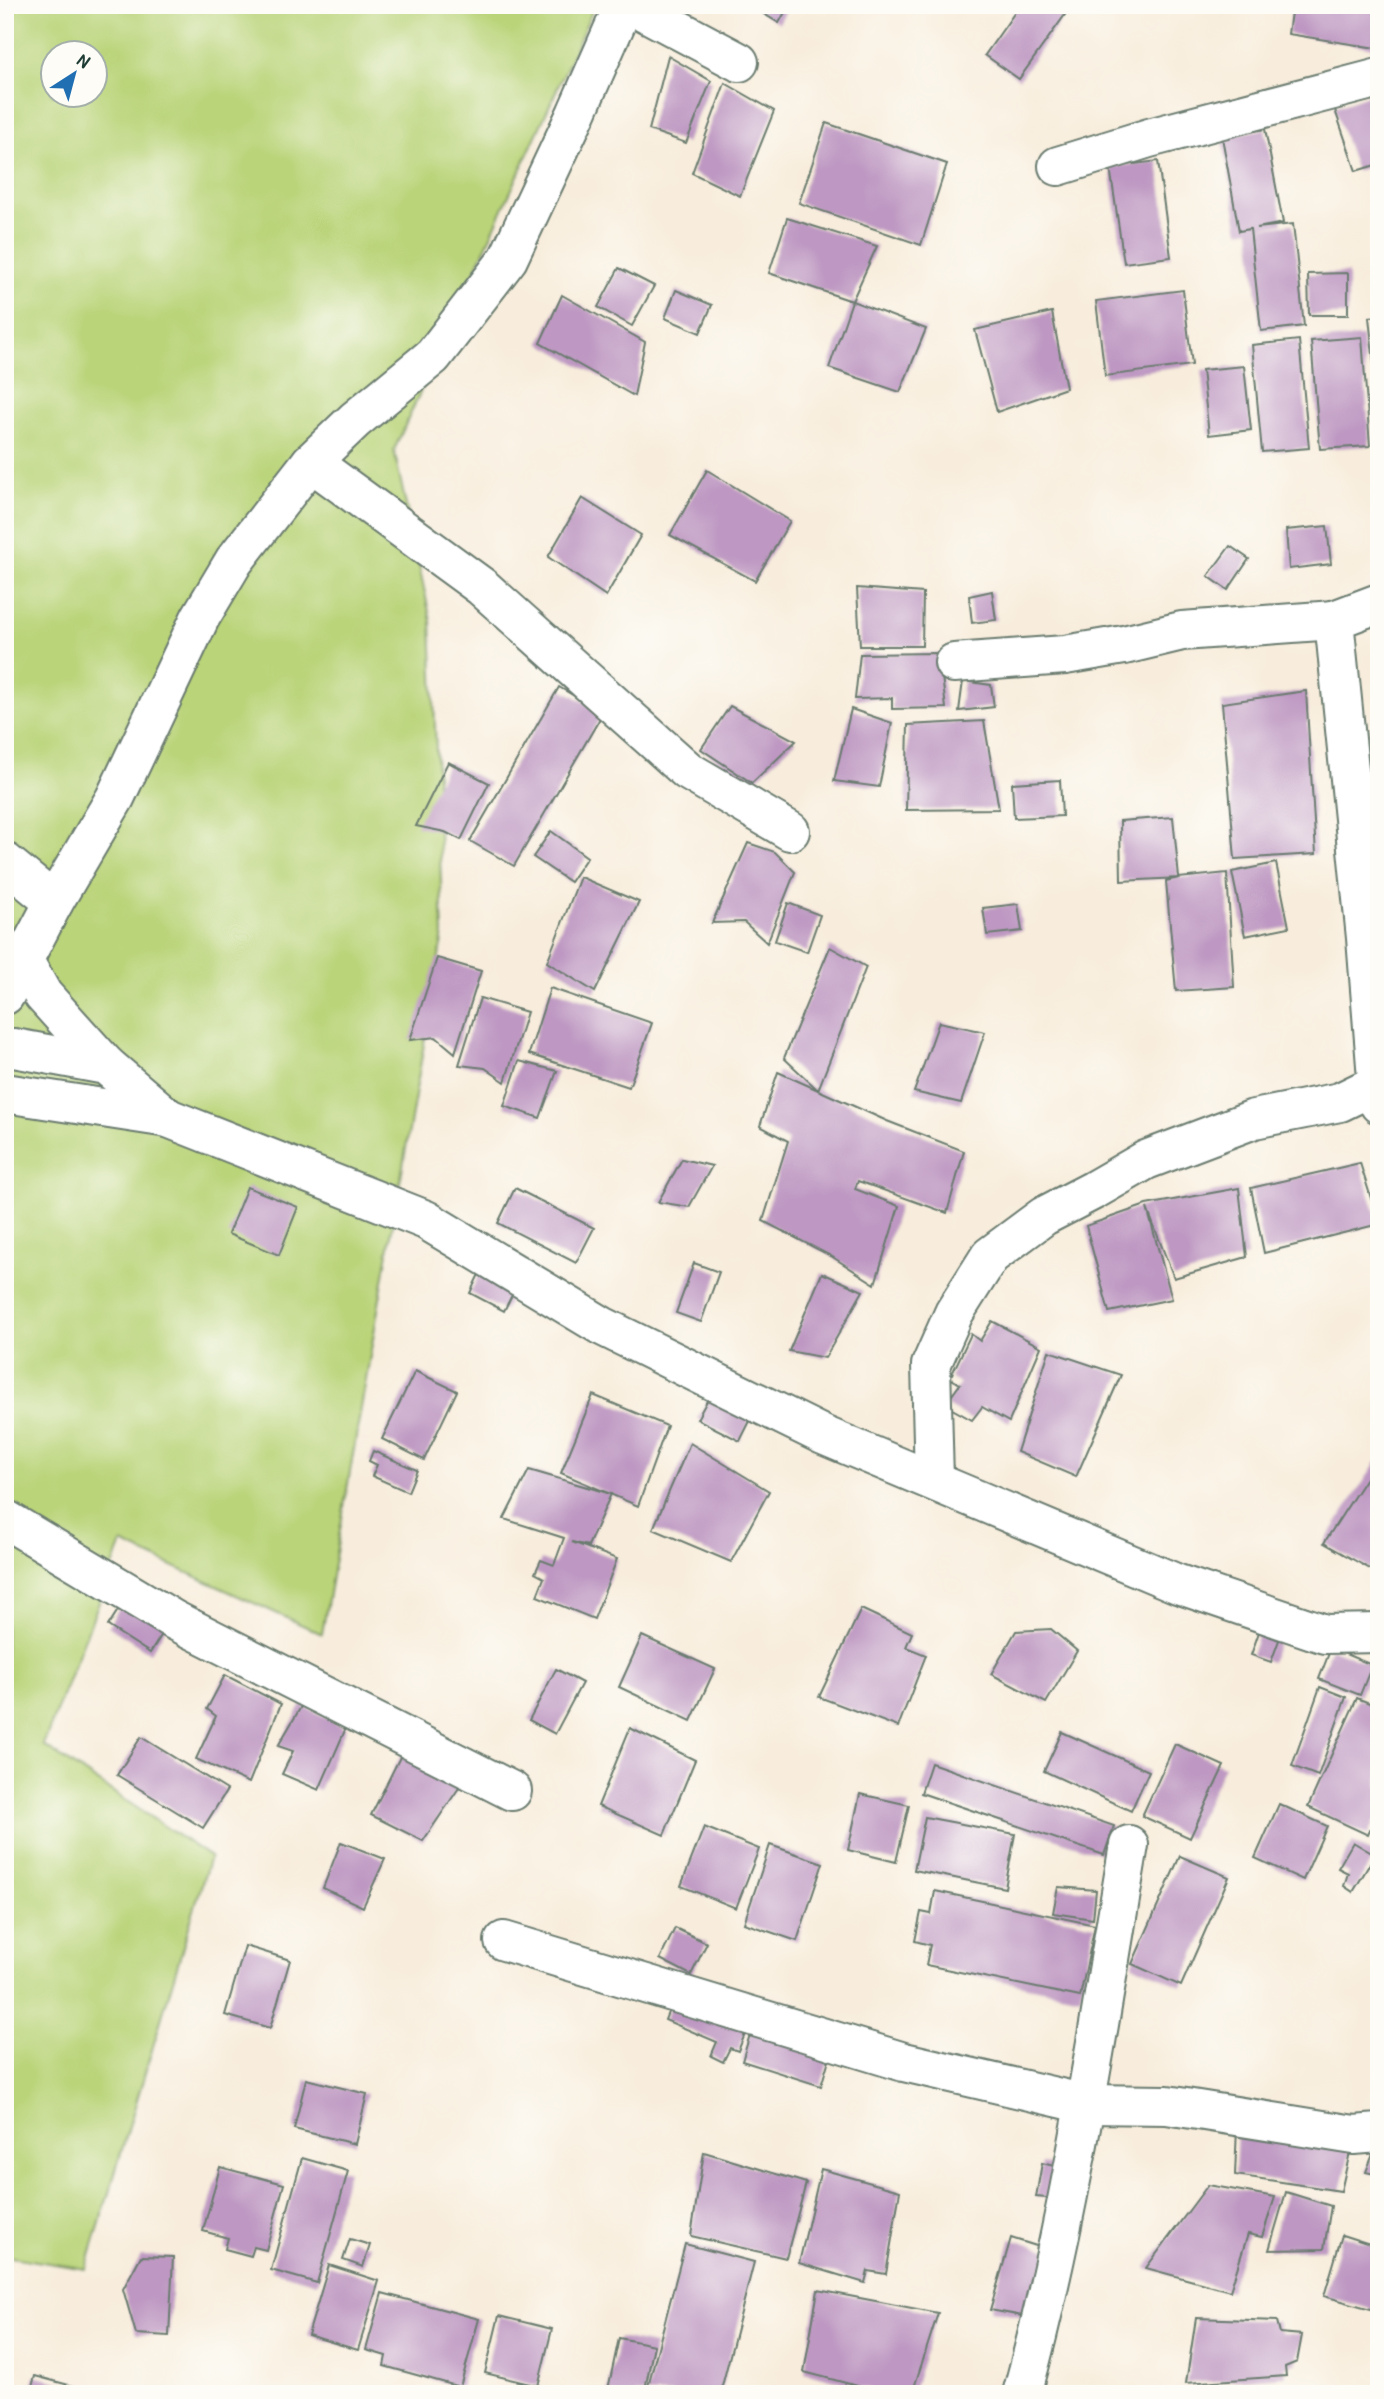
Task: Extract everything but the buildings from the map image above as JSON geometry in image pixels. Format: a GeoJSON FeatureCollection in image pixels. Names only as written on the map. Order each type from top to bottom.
{"type":"FeatureCollection","features":[{"type":"Feature","properties":{"kind":"street"},"geometry":{"type":"LineString","coordinates":[[5,995],[54,902],[115,798],[200,618],[233,561],[311,462],[355,420],[433,356],[508,259],[624,5]]}},
{"type":"Feature","properties":{"kind":"street"},"geometry":{"type":"LineString","coordinates":[[632,5],[739,62]]}},
{"type":"Feature","properties":{"kind":"street"},"geometry":{"type":"LineString","coordinates":[[1058,166],[1149,138],[1379,78]]}},
{"type":"Feature","properties":{"kind":"street"},"geometry":{"type":"LineString","coordinates":[[311,462],[482,587],[688,771],[790,831]]}},
{"type":"Feature","properties":{"kind":"street"},"geometry":{"type":"LineString","coordinates":[[954,663],[1065,654],[1124,645],[1182,631],[1334,620],[1379,603]]}},
{"type":"Feature","properties":{"kind":"street"},"geometry":{"type":"LineString","coordinates":[[934,1480],[931,1365],[954,1313],[990,1256],[1044,1216],[1146,1160],[1254,1119],[1340,1102],[1378,1090],[1366,938],[1334,620]]}},
{"type":"Feature","properties":{"kind":"street"},"geometry":{"type":"LineString","coordinates":[[5,862],[54,902]]}},
{"type":"Feature","properties":{"kind":"street"},"geometry":{"type":"LineString","coordinates":[[24,961],[43,995],[106,1065],[168,1118]]}},
{"type":"Feature","properties":{"kind":"street"},"geometry":{"type":"LineString","coordinates":[[5,1049],[14,1048],[106,1065]]}},
{"type":"Feature","properties":{"kind":"street"},"geometry":{"type":"LineString","coordinates":[[5,1093],[168,1118],[426,1220],[602,1326],[823,1435],[1203,1592],[1325,1633],[1379,1633]]}},
{"type":"Feature","properties":{"kind":"street"},"geometry":{"type":"LineString","coordinates":[[5,1519],[174,1620],[512,1791]]}},
{"type":"Feature","properties":{"kind":"street"},"geometry":{"type":"LineString","coordinates":[[1023,2394],[1043,2318],[1086,2104],[1129,1845]]}},
{"type":"Feature","properties":{"kind":"street"},"geometry":{"type":"LineString","coordinates":[[504,1941],[904,2062],[1086,2104],[1167,2105],[1354,2135],[1379,2133]]}},
{"type":"Feature","properties":{"kind":"green space"},"geometry":{"type":"Polygon","coordinates":[[[5,5],[595,5],[394,450],[431,621],[443,934],[322,1634],[122,1543],[43,1745],[210,1857],[86,2269],[5,2256],[5,5]]]}}]}
